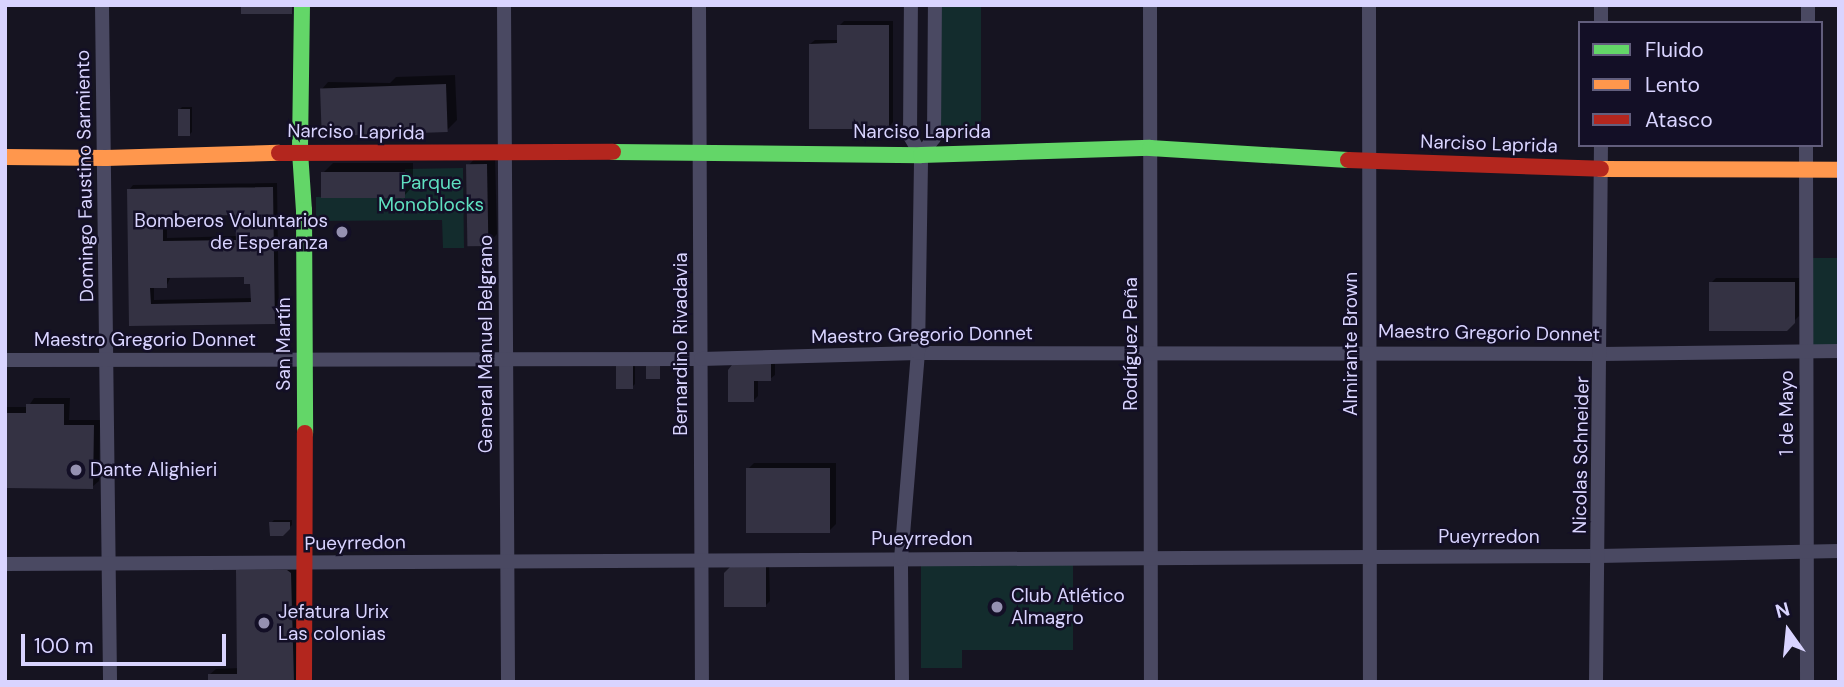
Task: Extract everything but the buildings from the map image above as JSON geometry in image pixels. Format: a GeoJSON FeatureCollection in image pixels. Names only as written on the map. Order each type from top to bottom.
{"type":"FeatureCollection","features":[{"type":"Feature","properties":{"kind":"street","name":"Domingo Faustino Sarmiento"},"geometry":{"type":"LineString","coordinates":[[102,5],[106,158],[110,682]]}},
{"type":"Feature","properties":{"kind":"street","name":"San Martín"},"geometry":{"type":"LineString","coordinates":[[302,5],[300,152],[304,210],[304,682]]}},
{"type":"Feature","properties":{"kind":"street","name":"General Manuel Belgrano"},"geometry":{"type":"LineString","coordinates":[[504,5],[508,682]]}},
{"type":"Feature","properties":{"kind":"street","name":"Bernardino Rivadavia"},"geometry":{"type":"LineString","coordinates":[[699,5],[702,682]]}},
{"type":"Feature","properties":{"kind":"street"},"geometry":{"type":"LineString","coordinates":[[902,682],[901,559],[918,353],[921,155],[910,136],[911,5]]}},
{"type":"Feature","properties":{"kind":"street"},"geometry":{"type":"LineString","coordinates":[[921,155],[934,138],[935,5]]}},
{"type":"Feature","properties":{"kind":"street","name":"Rodríguez Peña"},"geometry":{"type":"LineString","coordinates":[[1150,5],[1151,682]]}},
{"type":"Feature","properties":{"kind":"street","name":"Almirante Brown"},"geometry":{"type":"LineString","coordinates":[[1369,5],[1370,682]]}},
{"type":"Feature","properties":{"kind":"street","name":"Nicolas Schneider"},"geometry":{"type":"LineString","coordinates":[[1595,682],[1599,556],[1601,147]]}},
{"type":"Feature","properties":{"kind":"street","name":"1 de Mayo"},"geometry":{"type":"LineString","coordinates":[[1806,147],[1807,682]]}},
{"type":"Feature","properties":{"kind":"street","name":"Narciso Laprida"},"geometry":{"type":"LineString","coordinates":[[5,157],[106,158],[300,152],[699,151],[921,155],[1150,148],[1370,161],[1601,169],[1839,170]]}},
{"type":"Feature","properties":{"kind":"street","name":"Maestro Gregorio Donnet"},"geometry":{"type":"LineString","coordinates":[[5,360],[505,357],[701,359],[918,353],[1601,354],[1839,351]]}},
{"type":"Feature","properties":{"kind":"street","name":"Pueyrredon"},"geometry":{"type":"LineString","coordinates":[[5,564],[1599,556],[1839,551]]}},
{"type":"Feature","properties":{"kind":"green space"},"geometry":{"type":"Polygon","coordinates":[[[939,5],[981,5],[981,140],[939,140],[939,5]]]}},
{"type":"Feature","properties":{"kind":"green space","name":"Parque Monoblocks"},"geometry":{"type":"Polygon","coordinates":[[[463,168],[464,248],[443,248],[442,220],[316,221],[316,197],[404,198],[405,169],[463,168]]]}},
{"type":"Feature","properties":{"kind":"green space"},"geometry":{"type":"Polygon","coordinates":[[[1806,258],[1839,258],[1839,350],[1806,350],[1806,258]]]}},
{"type":"Feature","properties":{"kind":"green space","name":"Club Atlético Almagro"},"geometry":{"type":"Polygon","coordinates":[[[1073,564],[1073,650],[962,650],[962,668],[921,668],[921,565],[1073,564]]]}},
{"type":"Feature","properties":{"kind":"traffic: fast"},"geometry":{"type":"LineString","coordinates":[[302,5],[300,152],[304,210],[305,433]]}},
{"type":"Feature","properties":{"kind":"traffic: fast"},"geometry":{"type":"LineString","coordinates":[[613,152],[921,155],[1150,148],[1348,160]]}},
{"type":"Feature","properties":{"kind":"traffic: slow"},"geometry":{"type":"LineString","coordinates":[[5,157],[106,158],[279,153]]}},
{"type":"Feature","properties":{"kind":"traffic: slow"},"geometry":{"type":"LineString","coordinates":[[1601,169],[1839,170]]}},
{"type":"Feature","properties":{"kind":"traffic: jam"},"geometry":{"type":"LineString","coordinates":[[279,153],[613,152]]}},
{"type":"Feature","properties":{"kind":"traffic: jam"},"geometry":{"type":"LineString","coordinates":[[1348,160],[1601,169]]}},
{"type":"Feature","properties":{"kind":"traffic: jam"},"geometry":{"type":"LineString","coordinates":[[304,682],[305,433]]}},
{"type":"Feature","properties":{"kind":"place","name":"Bomberos Voluntarios de Esperanza"},"geometry":{"type":"Point","coordinates":[342,232]}},
{"type":"Feature","properties":{"kind":"place","name":"Dante Alighieri"},"geometry":{"type":"Point","coordinates":[76,470]}},
{"type":"Feature","properties":{"kind":"place","name":"Club Atlético Almagro"},"geometry":{"type":"Point","coordinates":[997,607]}},
{"type":"Feature","properties":{"kind":"place","name":"Jefatura Urix Las colonias"},"geometry":{"type":"Point","coordinates":[264,623]}}]}
